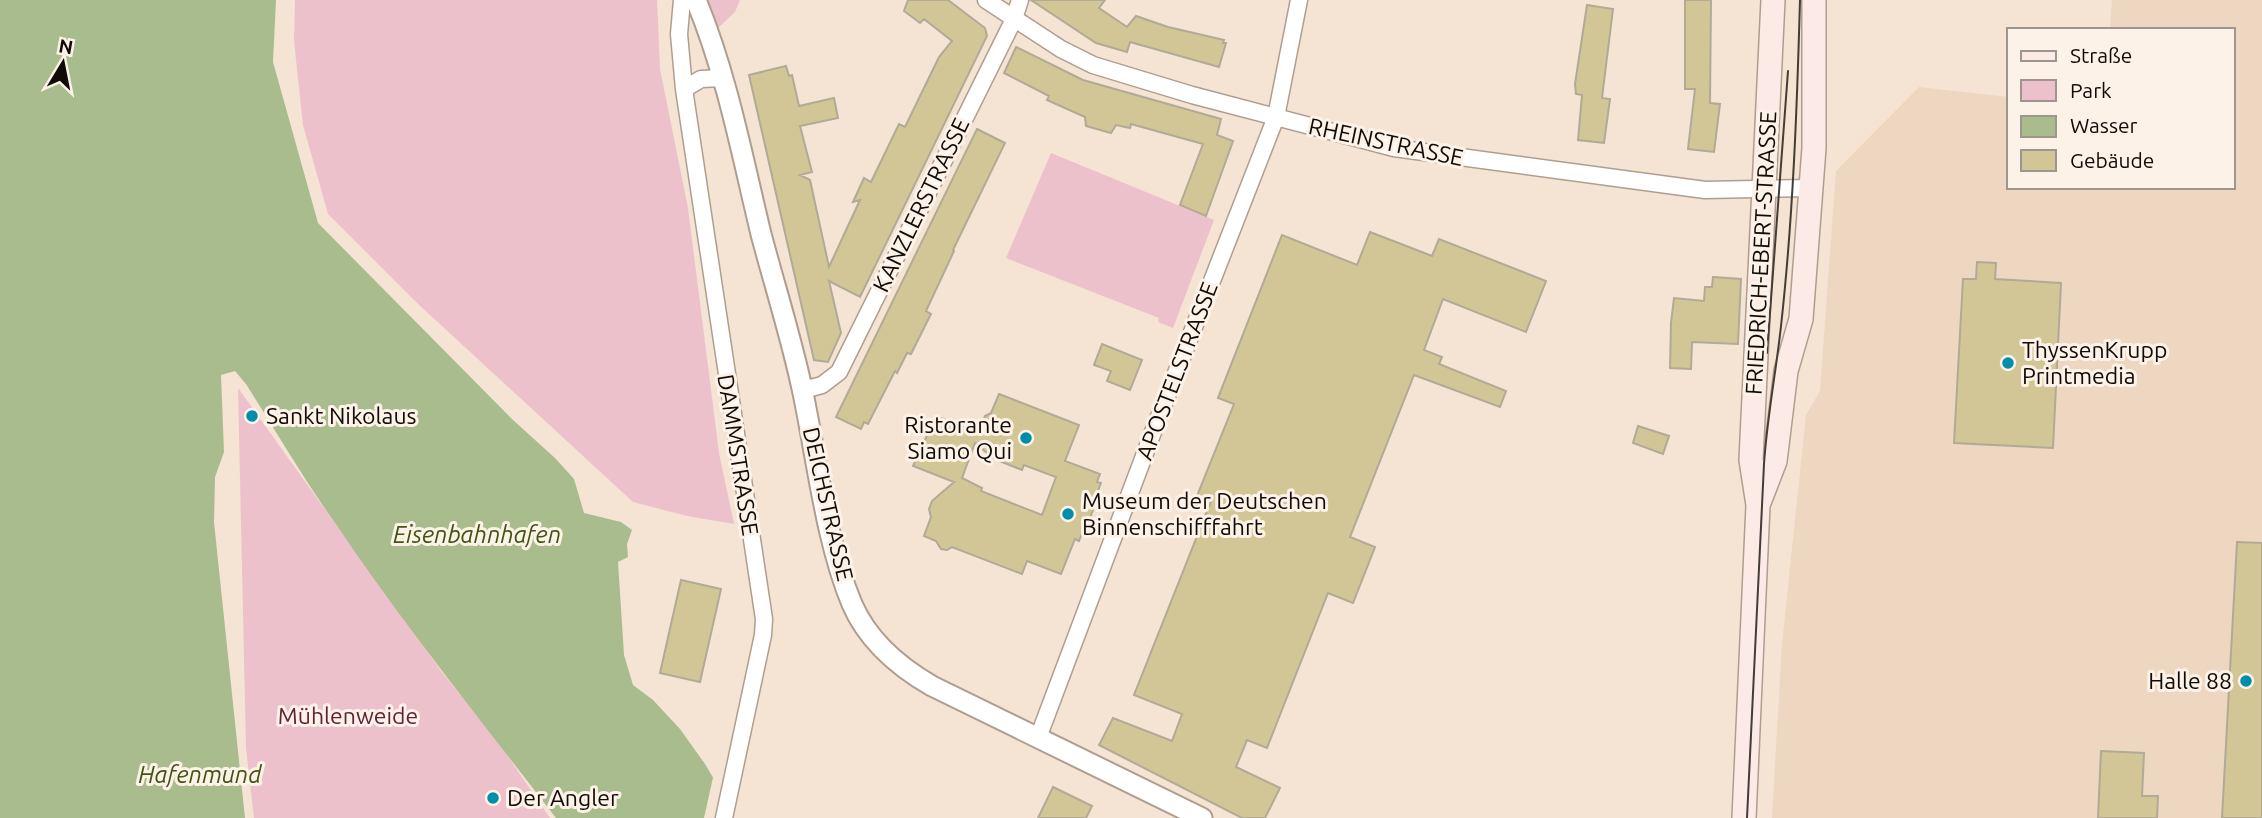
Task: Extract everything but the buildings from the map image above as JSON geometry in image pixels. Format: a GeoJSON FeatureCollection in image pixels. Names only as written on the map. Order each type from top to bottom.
{"type":"FeatureCollection","features":[{"type":"Feature","properties":{"kind":"main road","name":"FRIEDRICH-EBERT-STRASSE"},"geometry":{"type":"LineString","coordinates":[[1744,818],[1758,505],[1751,460],[1773,0]]}},
{"type":"Feature","properties":{"kind":"main road","name":"FRIEDRICH-EBERT-STRASSE"},"geometry":{"type":"LineString","coordinates":[[1758,505],[1775,461],[1786,371],[1801,319],[1814,148],[1814,0]]}},
{"type":"Feature","properties":{"kind":"street","name":"DAMMSTRASSE"},"geometry":{"type":"LineString","coordinates":[[682,0],[679,34],[684,89],[764,619],[764,635],[724,818]]}},
{"type":"Feature","properties":{"kind":"street","name":"DEICHSTRASSE"},"geometry":{"type":"LineString","coordinates":[[696,0],[724,78],[803,390],[837,558],[852,604],[866,630],[908,673],[1202,818]]}},
{"type":"Feature","properties":{"kind":"street","name":"RHEINSTRASSE"},"geometry":{"type":"LineString","coordinates":[[986,0],[1075,57],[1093,65],[1394,148],[1705,190],[1811,188]]}},
{"type":"Feature","properties":{"kind":"street","name":"KANZLERSTRASSE"},"geometry":{"type":"LineString","coordinates":[[803,390],[822,385],[839,372],[1014,19],[1020,0]]}},
{"type":"Feature","properties":{"kind":"street","name":"APOSTELSTRASSE"},"geometry":{"type":"LineString","coordinates":[[1038,738],[1158,419],[1276,117],[1300,0]]}},
{"type":"Feature","properties":{"kind":"street"},"geometry":{"type":"LineString","coordinates":[[684,89],[701,79],[724,78]]}},
{"type":"Feature","properties":{"kind":"shaded area"},"geometry":{"type":"Polygon","coordinates":[[[2112,0],[2262,0],[2262,818],[1772,818],[1782,644],[1806,415],[1820,391],[1836,171],[1919,87],[2007,97],[2007,189],[2234,189],[2234,28],[2110,28],[2112,0]]]}},
{"type":"Feature","properties":{"kind":"green space"},"geometry":{"type":"Polygon","coordinates":[[[295,0],[657,0],[660,69],[688,208],[719,453],[734,524],[687,516],[633,502],[417,303],[328,214],[303,125],[294,41],[295,0]]]}},
{"type":"Feature","properties":{"kind":"green space"},"geometry":{"type":"Polygon","coordinates":[[[705,0],[740,0],[735,12],[718,28],[705,0]]]}},
{"type":"Feature","properties":{"kind":"green space"},"geometry":{"type":"Polygon","coordinates":[[[1051,153],[1214,220],[1173,328],[1158,322],[1159,318],[1006,258],[1051,153]]]}},
{"type":"Feature","properties":{"kind":"green space","name":"Mühlenweide"},"geometry":{"type":"Polygon","coordinates":[[[238,388],[441,671],[496,739],[550,818],[254,818],[246,748],[238,388]]]}},
{"type":"Feature","properties":{"kind":"water"},"geometry":{"type":"Polygon","coordinates":[[[0,0],[276,0],[273,62],[318,223],[513,420],[555,458],[574,479],[584,513],[621,522],[632,530],[627,544],[628,557],[618,562],[624,655],[633,685],[653,700],[680,729],[705,764],[737,818],[556,818],[388,598],[323,506],[246,384],[235,371],[221,375],[224,452],[215,477],[214,522],[245,818],[0,818],[0,0]]]}},
{"type":"Feature","properties":{"kind":"pier"},"geometry":{"type":"Polygon","coordinates":[[[714,773],[740,816],[740,818],[704,818],[714,773]]]}},
{"type":"Feature","properties":{"kind":"tram line"},"geometry":{"type":"LineString","coordinates":[[1747,818],[1764,464],[1789,245],[1800,0]]}},
{"type":"Feature","properties":{"kind":"tram line"},"geometry":{"type":"LineString","coordinates":[[1767,353],[1788,71]]}},
{"type":"Feature","properties":{"kind":"place","name":"ThyssenKrupp Printmedia"},"geometry":{"type":"Point","coordinates":[2008,363]}},
{"type":"Feature","properties":{"kind":"place","name":"Sankt Nikolaus"},"geometry":{"type":"Point","coordinates":[252,416]}},
{"type":"Feature","properties":{"kind":"place","name":"Ristorante Siamo Qui"},"geometry":{"type":"Point","coordinates":[1026,438]}},
{"type":"Feature","properties":{"kind":"place","name":"Museum der Deutschen Binnenschifffahrt"},"geometry":{"type":"Point","coordinates":[1068,514]}},
{"type":"Feature","properties":{"kind":"place","name":"Halle 88"},"geometry":{"type":"Point","coordinates":[2246,681]}},
{"type":"Feature","properties":{"kind":"place","name":"Der Angler"},"geometry":{"type":"Point","coordinates":[493,798]}},
{"type":"Feature","properties":{"kind":"water label","name":"Eisenbahnhafen"},"geometry":{"type":"Point","coordinates":[477,535]}},
{"type":"Feature","properties":{"kind":"water label","name":"Hafenmund"},"geometry":{"type":"Point","coordinates":[200,775]}}]}
